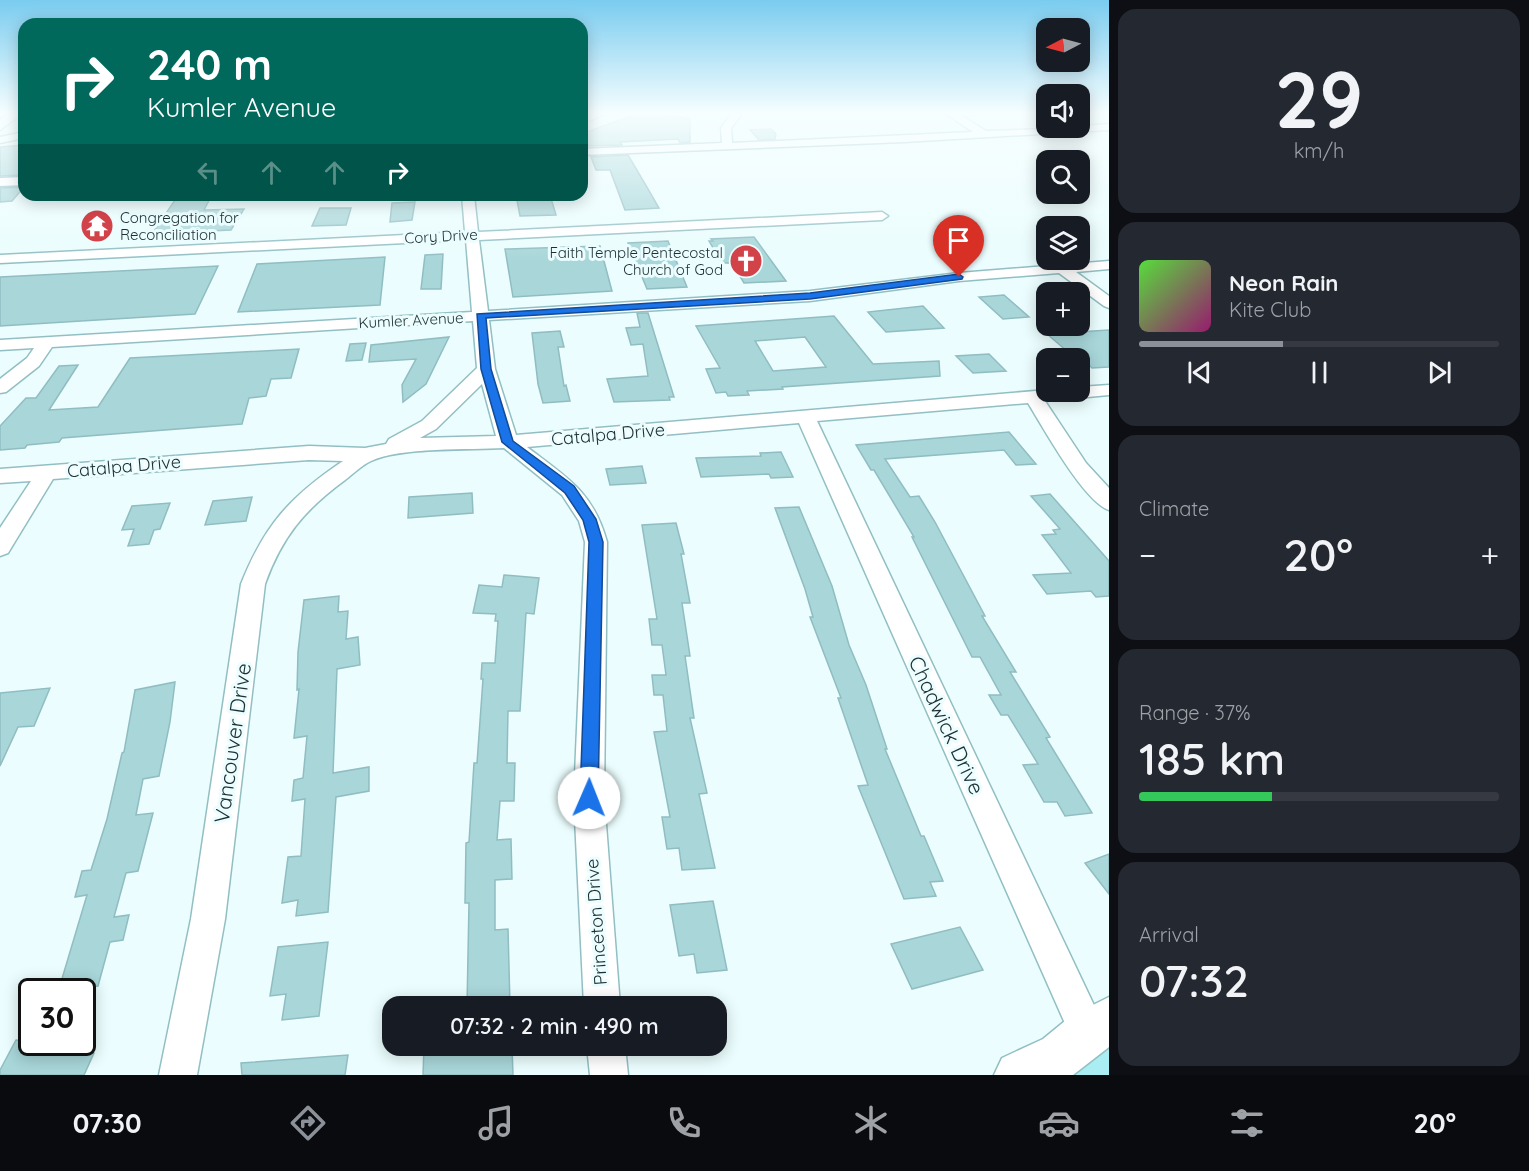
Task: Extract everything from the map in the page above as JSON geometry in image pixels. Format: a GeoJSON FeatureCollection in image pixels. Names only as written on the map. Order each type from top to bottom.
{"type":"FeatureCollection","features":[{"type":"Feature","properties":{"kind":"street"},"geometry":{"type":"LineString","coordinates":[[0,182],[18,181]]}},
{"type":"Feature","properties":{"kind":"street"},"geometry":{"type":"LineString","coordinates":[[469,201],[486,369],[508,442]]}},
{"type":"Feature","properties":{"kind":"street","name":"Cory Drive"},"geometry":{"type":"LineString","coordinates":[[0,259],[882,216]]}},
{"type":"Feature","properties":{"kind":"street","name":"Kumler Avenue"},"geometry":{"type":"LineString","coordinates":[[1090,267],[1109,265]]}},
{"type":"Feature","properties":{"kind":"street","name":"Kumler Avenue"},"geometry":{"type":"LineString","coordinates":[[0,345],[810,296],[959,277],[1049,270]]}},
{"type":"Feature","properties":{"kind":"street"},"geometry":{"type":"LineString","coordinates":[[1063,270],[1109,303]]}},
{"type":"Feature","properties":{"kind":"street"},"geometry":{"type":"LineString","coordinates":[[0,388],[33,362],[47,342]]}},
{"type":"Feature","properties":{"kind":"street","name":"Vancouver Drive"},"geometry":{"type":"LineString","coordinates":[[178,1075],[208,919],[254,584],[260,562],[273,537],[290,514],[310,494],[375,452],[429,425],[456,401],[486,369]]}},
{"type":"Feature","properties":{"kind":"street","name":"Catalpa Drive"},"geometry":{"type":"LineString","coordinates":[[0,476],[309,453],[375,452],[412,445],[508,442],[1109,390]]}},
{"type":"Feature","properties":{"kind":"street"},"geometry":{"type":"LineString","coordinates":[[1034,398],[1079,468],[1109,502]]}},
{"type":"Feature","properties":{"kind":"street","name":"Chadwick Drive"},"geometry":{"type":"LineString","coordinates":[[806,417],[1098,1027]]}},
{"type":"Feature","properties":{"kind":"street","name":"Princeton Drive"},"geometry":{"type":"LineString","coordinates":[[508,442],[569,490],[590,519],[596,542],[589,798],[601,996]]}},
{"type":"Feature","properties":{"kind":"street"},"geometry":{"type":"LineString","coordinates":[[0,547],[46,473]]}},
{"type":"Feature","properties":{"kind":"street"},"geometry":{"type":"LineString","coordinates":[[1019,1075],[1060,1056],[1098,1027]]}},
{"type":"Feature","properties":{"kind":"street"},"geometry":{"type":"LineString","coordinates":[[607,1056],[609,1075]]}},
{"type":"Feature","properties":{"kind":"shaded area"},"geometry":{"type":"Polygon","coordinates":[[[1109,1021],[1109,1075],[1019,1075],[1109,1021]]]}},
{"type":"Feature","properties":{"kind":"building"},"geometry":{"type":"Polygon","coordinates":[[[0,163],[18,163],[18,175],[0,176],[0,163]]]}},
{"type":"Feature","properties":{"kind":"building"},"geometry":{"type":"Polygon","coordinates":[[[593,163],[633,163],[659,208],[625,210],[610,170],[596,170],[593,163]]]}},
{"type":"Feature","properties":{"kind":"building"},"geometry":{"type":"Polygon","coordinates":[[[18,187],[18,194],[12,201],[0,202],[0,188],[18,187]]]}},
{"type":"Feature","properties":{"kind":"building"},"geometry":{"type":"Polygon","coordinates":[[[174,201],[209,201],[204,210],[244,209],[231,230],[152,234],[174,201]]]}},
{"type":"Feature","properties":{"kind":"building"},"geometry":{"type":"Polygon","coordinates":[[[517,201],[552,201],[556,215],[520,216],[517,201]]]}},
{"type":"Feature","properties":{"kind":"building"},"geometry":{"type":"Polygon","coordinates":[[[415,202],[412,220],[390,222],[392,203],[415,202]]]}},
{"type":"Feature","properties":{"kind":"building"},"geometry":{"type":"Polygon","coordinates":[[[320,208],[351,208],[346,225],[312,226],[320,208]]]}},
{"type":"Feature","properties":{"kind":"building","name":"Faith Temple Pentecostal Church of God"},"geometry":{"type":"Polygon","coordinates":[[[754,237],[786,281],[744,283],[732,263],[722,263],[709,241],[713,241],[711,239],[754,237]]]}},
{"type":"Feature","properties":{"kind":"building"},"geometry":{"type":"Polygon","coordinates":[[[668,241],[687,287],[647,289],[628,243],[668,241]]]}},
{"type":"Feature","properties":{"kind":"building"},"geometry":{"type":"Polygon","coordinates":[[[600,246],[612,291],[513,297],[505,249],[600,246]]]}},
{"type":"Feature","properties":{"kind":"building"},"geometry":{"type":"Polygon","coordinates":[[[443,254],[441,289],[421,289],[425,255],[443,254]]]}},
{"type":"Feature","properties":{"kind":"building"},"geometry":{"type":"Polygon","coordinates":[[[385,257],[380,305],[238,312],[257,264],[385,257]]]}},
{"type":"Feature","properties":{"kind":"building"},"geometry":{"type":"Polygon","coordinates":[[[218,266],[195,314],[0,326],[0,277],[218,266]]]}},
{"type":"Feature","properties":{"kind":"building"},"geometry":{"type":"Polygon","coordinates":[[[1004,295],[1029,317],[1003,319],[979,297],[1004,295]]]}},
{"type":"Feature","properties":{"kind":"building"},"geometry":{"type":"Polygon","coordinates":[[[923,306],[944,328],[886,332],[868,312],[923,306]]]}},
{"type":"Feature","properties":{"kind":"building"},"geometry":{"type":"Polygon","coordinates":[[[637,313],[648,313],[674,397],[669,397],[670,400],[614,402],[607,379],[648,376],[643,344],[631,345],[626,328],[640,327],[637,313]]]}},
{"type":"Feature","properties":{"kind":"building"},"geometry":{"type":"Polygon","coordinates":[[[834,316],[873,364],[939,361],[940,376],[782,387],[783,389],[747,391],[749,395],[728,396],[726,392],[716,393],[706,369],[720,368],[696,326],[834,316]],[[805,337],[755,341],[773,371],[826,367],[805,337]]]}},
{"type":"Feature","properties":{"kind":"building"},"geometry":{"type":"Polygon","coordinates":[[[1109,330],[1109,367],[1092,368],[1090,348],[1063,348],[1049,336],[1090,336],[1090,331],[1109,330]]]}},
{"type":"Feature","properties":{"kind":"building"},"geometry":{"type":"Polygon","coordinates":[[[560,331],[564,347],[558,347],[564,386],[566,385],[570,401],[543,403],[538,384],[532,333],[560,331]]]}},
{"type":"Feature","properties":{"kind":"building"},"geometry":{"type":"Polygon","coordinates":[[[449,337],[426,384],[403,402],[402,385],[416,359],[369,362],[371,345],[449,337]]]}},
{"type":"Feature","properties":{"kind":"building"},"geometry":{"type":"Polygon","coordinates":[[[366,343],[362,360],[346,361],[350,344],[366,343]]]}},
{"type":"Feature","properties":{"kind":"building"},"geometry":{"type":"Polygon","coordinates":[[[299,349],[291,378],[271,379],[266,396],[249,398],[242,424],[62,438],[59,442],[0,450],[0,426],[26,398],[36,398],[59,366],[78,365],[49,410],[98,407],[130,358],[299,349]]]}},
{"type":"Feature","properties":{"kind":"building"},"geometry":{"type":"Polygon","coordinates":[[[989,354],[1006,371],[973,373],[956,356],[989,354]]]}},
{"type":"Feature","properties":{"kind":"building"},"geometry":{"type":"Polygon","coordinates":[[[1009,432],[1036,464],[1016,465],[1004,450],[885,459],[910,497],[919,496],[935,522],[985,616],[982,616],[1016,672],[1010,672],[1050,737],[1046,738],[1092,813],[1065,816],[1057,802],[1044,802],[1023,765],[1038,764],[1008,715],[1001,715],[989,695],[1001,695],[980,657],[972,657],[912,537],[914,537],[874,470],[871,470],[856,445],[1009,432]]]}},
{"type":"Feature","properties":{"kind":"building"},"geometry":{"type":"Polygon","coordinates":[[[781,452],[793,477],[771,478],[769,474],[701,477],[696,458],[761,456],[760,453],[781,452]]]}},
{"type":"Feature","properties":{"kind":"building"},"geometry":{"type":"Polygon","coordinates":[[[642,466],[646,483],[610,485],[606,469],[642,466]]]}},
{"type":"Feature","properties":{"kind":"building"},"geometry":{"type":"Polygon","coordinates":[[[472,493],[473,513],[408,518],[409,497],[472,493]]]}},
{"type":"Feature","properties":{"kind":"building"},"geometry":{"type":"Polygon","coordinates":[[[1050,494],[1109,561],[1109,596],[1096,597],[1091,591],[1047,594],[1033,575],[1071,573],[1042,535],[1056,534],[1053,530],[1060,529],[1031,496],[1050,494]]]}},
{"type":"Feature","properties":{"kind":"building"},"geometry":{"type":"Polygon","coordinates":[[[252,497],[246,521],[205,525],[213,501],[252,497]]]}},
{"type":"Feature","properties":{"kind":"building"},"geometry":{"type":"Polygon","coordinates":[[[170,503],[160,529],[154,530],[149,544],[128,546],[134,529],[122,530],[132,506],[170,503]]]}},
{"type":"Feature","properties":{"kind":"building"},"geometry":{"type":"Polygon","coordinates":[[[799,507],[832,586],[849,645],[866,685],[887,749],[885,749],[921,836],[924,836],[943,881],[930,882],[936,896],[904,899],[858,786],[868,785],[838,698],[841,698],[810,617],[813,617],[805,589],[775,508],[799,507]]]}},
{"type":"Feature","properties":{"kind":"building"},"geometry":{"type":"Polygon","coordinates":[[[676,523],[684,554],[681,554],[690,603],[682,603],[690,656],[685,656],[694,718],[690,718],[707,793],[699,794],[715,868],[682,870],[679,848],[667,849],[662,817],[670,817],[654,732],[667,731],[663,695],[654,695],[652,675],[666,675],[662,645],[652,645],[649,619],[657,619],[642,525],[676,523]]]}},
{"type":"Feature","properties":{"kind":"building"},"geometry":{"type":"Polygon","coordinates":[[[504,575],[539,578],[534,614],[526,613],[520,711],[508,711],[507,763],[515,763],[514,801],[500,801],[497,840],[511,839],[512,879],[495,880],[495,930],[508,929],[510,996],[467,996],[469,903],[465,903],[466,843],[469,842],[474,763],[477,763],[482,663],[495,663],[498,621],[495,621],[496,614],[473,613],[479,585],[502,587],[504,575]]]}},
{"type":"Feature","properties":{"kind":"building"},"geometry":{"type":"Polygon","coordinates":[[[339,596],[338,612],[348,611],[346,639],[358,637],[360,665],[337,669],[333,773],[369,767],[369,791],[336,797],[328,912],[296,916],[298,900],[282,903],[288,857],[301,856],[305,799],[292,801],[294,780],[303,778],[307,736],[294,738],[299,689],[297,690],[298,652],[304,600],[339,596]]]}},
{"type":"Feature","properties":{"kind":"building"},"geometry":{"type":"Polygon","coordinates":[[[175,682],[159,776],[143,779],[136,815],[153,813],[138,871],[126,873],[114,917],[129,915],[123,940],[110,942],[98,986],[96,986],[96,978],[62,978],[87,895],[75,897],[82,871],[91,870],[107,819],[124,752],[135,690],[175,682]]]}},
{"type":"Feature","properties":{"kind":"building"},"geometry":{"type":"Polygon","coordinates":[[[50,688],[34,726],[18,727],[0,766],[0,693],[50,688]]]}},
{"type":"Feature","properties":{"kind":"building"},"geometry":{"type":"Polygon","coordinates":[[[1109,854],[1109,894],[1085,863],[1109,854]]]}},
{"type":"Feature","properties":{"kind":"building"},"geometry":{"type":"Polygon","coordinates":[[[713,901],[727,970],[697,973],[694,954],[679,956],[670,905],[713,901]]]}},
{"type":"Feature","properties":{"kind":"building"},"geometry":{"type":"Polygon","coordinates":[[[960,927],[983,970],[912,989],[891,944],[960,927]]]}},
{"type":"Feature","properties":{"kind":"building"},"geometry":{"type":"Polygon","coordinates":[[[328,942],[319,1016],[282,1020],[286,994],[270,996],[278,947],[328,942]]]}},
{"type":"Feature","properties":{"kind":"building"},"geometry":{"type":"Polygon","coordinates":[[[16,1040],[18,1040],[18,1056],[93,1056],[84,1075],[0,1075],[0,1070],[16,1040]]]}},
{"type":"Feature","properties":{"kind":"building"},"geometry":{"type":"Polygon","coordinates":[[[348,1055],[345,1075],[242,1075],[241,1063],[348,1055]]]}},
{"type":"Feature","properties":{"kind":"building"},"geometry":{"type":"Polygon","coordinates":[[[424,1056],[512,1056],[513,1075],[423,1075],[424,1056]]]}},
{"type":"Feature","properties":{"kind":"place","name":"Congregation for Reconciliation"},"geometry":{"type":"Point","coordinates":[97,226]}},
{"type":"Feature","properties":{"kind":"place","name":"Faith Temple Pentecostal Church of God"},"geometry":{"type":"Point","coordinates":[746,261]}},
{"type":"Feature","properties":{"kind":"route"},"geometry":{"type":"LineString","coordinates":[[589,798],[596,542],[590,519],[577,499],[561,481],[508,442],[486,369],[480,316],[810,296],[959,277]]}}]}
